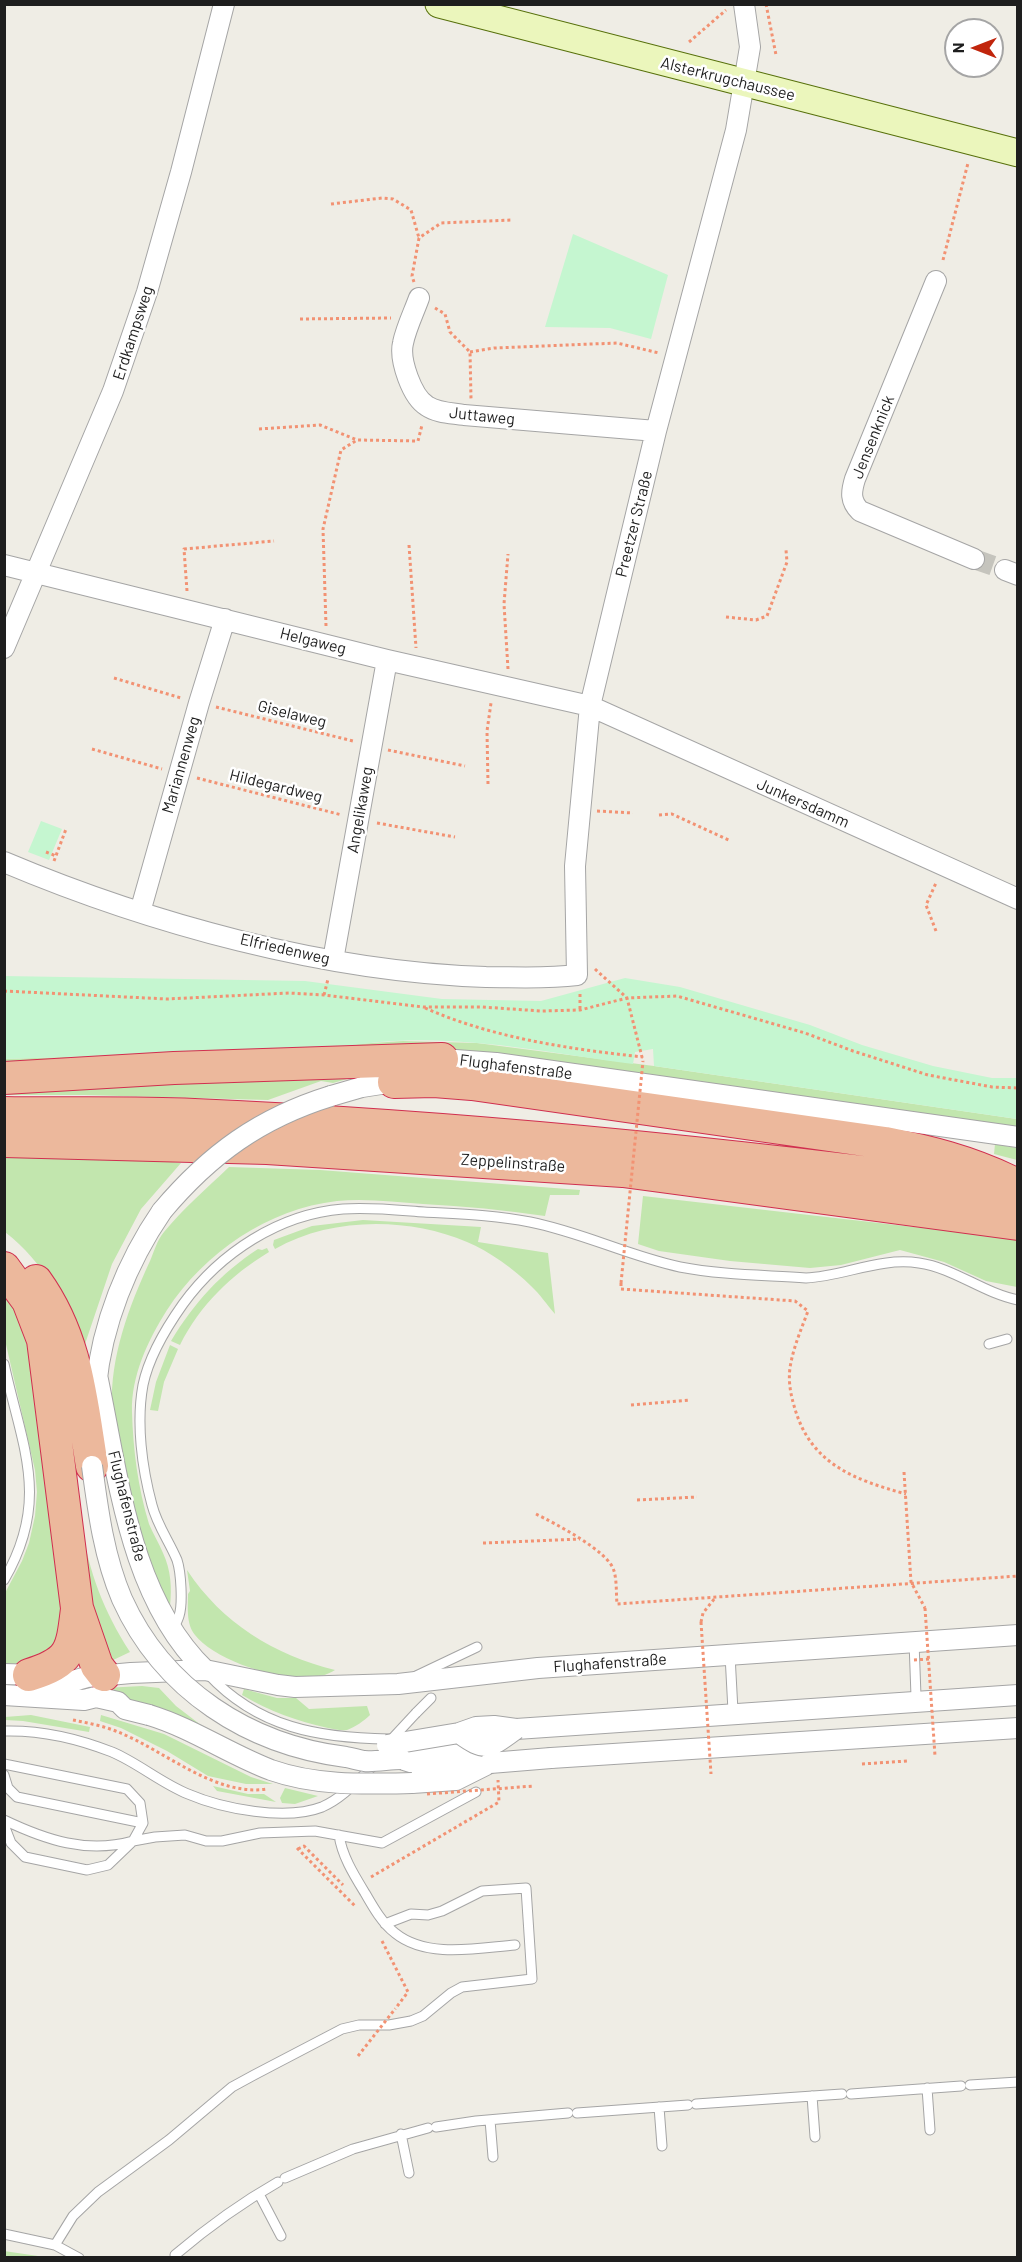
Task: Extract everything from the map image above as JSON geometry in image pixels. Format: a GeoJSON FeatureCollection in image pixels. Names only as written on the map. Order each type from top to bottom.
{"type":"FeatureCollection","features":[{"type":"Feature","properties":{"kind":"highway"},"geometry":{"type":"LineString","coordinates":[[4,1078],[174,1068],[442,1059]]}},
{"type":"Feature","properties":{"kind":"highway"},"geometry":{"type":"LineString","coordinates":[[394,1082],[464,1083],[885,1143],[928,1151],[978,1166],[1017,1186]]}},
{"type":"Feature","properties":{"kind":"highway","name":"Zeppelinstraße"},"geometry":{"type":"LineString","coordinates":[[4,1113],[190,1115],[415,1127],[641,1146],[852,1170],[1017,1192]]}},
{"type":"Feature","properties":{"kind":"highway","name":"Zeppelinstraße"},"geometry":{"type":"LineString","coordinates":[[4,1141],[267,1148],[623,1171],[1017,1224]]}},
{"type":"Feature","properties":{"kind":"highway"},"geometry":{"type":"LineString","coordinates":[[4,1252],[14,1258],[36,1281],[51,1302],[60,1321],[74,1363],[92,1466]]}},
{"type":"Feature","properties":{"kind":"highway"},"geometry":{"type":"LineString","coordinates":[[4,1268],[28,1301],[43,1340],[77,1608],[97,1666],[107,1675]]}},
{"type":"Feature","properties":{"kind":"highway"},"geometry":{"type":"LineString","coordinates":[[15,1685],[50,1668],[66,1654],[72,1641],[77,1608]]}},
{"type":"Feature","properties":{"kind":"main road","name":"Alsterkrugchaussee"},"geometry":{"type":"LineString","coordinates":[[439,4],[1017,153]]}},
{"type":"Feature","properties":{"kind":"street","name":"Erdkampsweg"},"geometry":{"type":"LineString","coordinates":[[4,648],[113,391],[147,292],[181,172],[224,4]]}},
{"type":"Feature","properties":{"kind":"street","name":"Preetzer Straße"},"geometry":{"type":"LineString","coordinates":[[576,965],[575,866],[590,706],[656,431],[736,130],[750,47],[744,4]]}},
{"type":"Feature","properties":{"kind":"street","name":"Jensenknick"},"geometry":{"type":"LineString","coordinates":[[936,281],[855,479],[852,498],[854,505],[860,511],[974,559]]}},
{"type":"Feature","properties":{"kind":"street","name":"Juttaweg"},"geometry":{"type":"LineString","coordinates":[[419,298],[403,344],[403,362],[417,393],[426,406],[442,412],[472,416],[656,431]]}},
{"type":"Feature","properties":{"kind":"street","name":"Helgaweg"},"geometry":{"type":"LineString","coordinates":[[4,565],[387,660],[590,706]]}},
{"type":"Feature","properties":{"kind":"street","name":"Mariannenweg"},"geometry":{"type":"LineString","coordinates":[[140,912],[225,619]]}},
{"type":"Feature","properties":{"kind":"street","name":"Angelikaweg"},"geometry":{"type":"LineString","coordinates":[[333,960],[387,660]]}},
{"type":"Feature","properties":{"kind":"street","name":"Junkersdamm"},"geometry":{"type":"LineString","coordinates":[[590,706],[1017,899]]}},
{"type":"Feature","properties":{"kind":"street","name":"Elfriedenweg"},"geometry":{"type":"LineString","coordinates":[[4,862],[140,912],[237,939],[333,960],[444,975],[551,978],[576,965]]}},
{"type":"Feature","properties":{"kind":"street","name":"Flughafenstraße"},"geometry":{"type":"LineString","coordinates":[[516,1729],[493,1716],[476,1716],[459,1733],[396,1748],[364,1761],[308,1751],[250,1730],[230,1720],[201,1700],[166,1666],[141,1635],[121,1597],[102,1535],[92,1466],[97,1376],[115,1303],[135,1258],[162,1211],[193,1176],[228,1146],[269,1121],[331,1096],[362,1087],[394,1082],[442,1059],[548,1070],[1017,1137]]}},
{"type":"Feature","properties":{"kind":"street","name":"Flughafenstraße"},"geometry":{"type":"LineString","coordinates":[[97,1376],[132,1536],[149,1584],[172,1631],[183,1647],[205,1670]]}},
{"type":"Feature","properties":{"kind":"street"},"geometry":{"type":"LineString","coordinates":[[107,1675],[155,1653],[172,1631]]}},
{"type":"Feature","properties":{"kind":"street","name":"Flughafenstraße"},"geometry":{"type":"LineString","coordinates":[[15,1685],[107,1675],[205,1670],[295,1687],[398,1684],[538,1668],[730,1655],[914,1651],[1017,1635]]}},
{"type":"Feature","properties":{"kind":"street","name":"Flughafenstraße"},"geometry":{"type":"LineString","coordinates":[[15,1685],[84,1700],[96,1697],[118,1702],[125,1708],[186,1728],[234,1754],[273,1770],[310,1779],[357,1784],[456,1780],[490,1763]]}},
{"type":"Feature","properties":{"kind":"street","name":"Flughafenstraße"},"geometry":{"type":"LineString","coordinates":[[459,1733],[476,1746],[495,1744],[516,1729],[706,1717],[923,1698],[1017,1695]]}},
{"type":"Feature","properties":{"kind":"street","name":"Flughafenstraße"},"geometry":{"type":"LineString","coordinates":[[396,1748],[445,1748],[490,1763],[1017,1728]]}},
{"type":"Feature","properties":{"kind":"lane"},"geometry":{"type":"LineString","coordinates":[[172,1631],[180,1614],[179,1574],[177,1562],[161,1533],[152,1506],[145,1470],[140,1408],[146,1375],[163,1335],[195,1287],[232,1253],[282,1224],[302,1216],[342,1209],[365,1208],[495,1216],[575,1233],[665,1263],[700,1270],[806,1278],[826,1277],[885,1263],[917,1263],[951,1272],[994,1293],[1017,1300]]}},
{"type":"Feature","properties":{"kind":"lane"},"geometry":{"type":"LineString","coordinates":[[989,1344],[1007,1339]]}},
{"type":"Feature","properties":{"kind":"lane"},"geometry":{"type":"LineString","coordinates":[[4,1364],[30,1474],[31,1495],[24,1540],[4,1580]]}},
{"type":"Feature","properties":{"kind":"lane"},"geometry":{"type":"LineString","coordinates":[[398,1684],[477,1647]]}},
{"type":"Feature","properties":{"kind":"lane"},"geometry":{"type":"LineString","coordinates":[[914,1651],[923,1698]]}},
{"type":"Feature","properties":{"kind":"lane"},"geometry":{"type":"LineString","coordinates":[[730,1655],[733,1711]]}},
{"type":"Feature","properties":{"kind":"lane"},"geometry":{"type":"LineString","coordinates":[[205,1670],[243,1704],[290,1727],[396,1748]]}},
{"type":"Feature","properties":{"kind":"lane"},"geometry":{"type":"LineString","coordinates":[[4,1731],[21,1731],[88,1744],[113,1753],[188,1794],[224,1805],[271,1813],[306,1812],[337,1799],[396,1748],[430,1698]]}},
{"type":"Feature","properties":{"kind":"lane"},"geometry":{"type":"LineString","coordinates":[[4,1764],[127,1789],[140,1803],[143,1823],[133,1841],[108,1865],[87,1870],[25,1857],[12,1843],[4,1825]]}},
{"type":"Feature","properties":{"kind":"lane"},"geometry":{"type":"LineString","coordinates":[[4,1775],[8,1788],[17,1797],[143,1823]]}},
{"type":"Feature","properties":{"kind":"lane"},"geometry":{"type":"LineString","coordinates":[[4,1820],[32,1833],[79,1846],[111,1847],[133,1841],[185,1835],[206,1841],[222,1841],[260,1833],[315,1831],[382,1843],[476,1792]]}},
{"type":"Feature","properties":{"kind":"lane"},"geometry":{"type":"LineString","coordinates":[[339,1835],[340,1845],[350,1867],[385,1924],[403,1939],[432,1948],[459,1949],[515,1945]]}},
{"type":"Feature","properties":{"kind":"lane"},"geometry":{"type":"LineString","coordinates":[[55,2245],[73,2216],[98,2192],[168,2140],[232,2087],[342,2029],[359,2025],[389,2025],[411,2021],[423,2016],[462,1987],[532,1979],[526,1888],[482,1891],[442,1911],[428,1915],[411,1914],[385,1924]]}},
{"type":"Feature","properties":{"kind":"lane"},"geometry":{"type":"LineString","coordinates":[[175,2255],[209,2227],[281,2180],[353,2149],[401,2134],[490,2120],[572,2113],[1017,2082]]}},
{"type":"Feature","properties":{"kind":"lane"},"geometry":{"type":"LineString","coordinates":[[927,2088],[930,2130]]}},
{"type":"Feature","properties":{"kind":"lane"},"geometry":{"type":"LineString","coordinates":[[812,2096],[815,2137]]}},
{"type":"Feature","properties":{"kind":"lane"},"geometry":{"type":"LineString","coordinates":[[659,2107],[662,2146]]}},
{"type":"Feature","properties":{"kind":"lane"},"geometry":{"type":"LineString","coordinates":[[490,2120],[493,2157]]}},
{"type":"Feature","properties":{"kind":"lane"},"geometry":{"type":"LineString","coordinates":[[401,2134],[409,2173]]}},
{"type":"Feature","properties":{"kind":"lane"},"geometry":{"type":"LineString","coordinates":[[258,2194],[281,2236]]}},
{"type":"Feature","properties":{"kind":"lane"},"geometry":{"type":"LineString","coordinates":[[4,2234],[55,2245],[79,2258]]}},
{"type":"Feature","properties":{"kind":"path"},"geometry":{"type":"LineString","coordinates":[[689,42],[732,4]]}},
{"type":"Feature","properties":{"kind":"path"},"geometry":{"type":"LineString","coordinates":[[766,4],[776,55]]}},
{"type":"Feature","properties":{"kind":"path"},"geometry":{"type":"LineString","coordinates":[[943,260],[974,142]]}},
{"type":"Feature","properties":{"kind":"path"},"geometry":{"type":"LineString","coordinates":[[331,204],[382,198],[393,199],[411,210],[419,238],[412,276],[419,298],[445,314],[450,332],[470,352],[472,416]]}},
{"type":"Feature","properties":{"kind":"path"},"geometry":{"type":"LineString","coordinates":[[419,238],[441,223],[511,220]]}},
{"type":"Feature","properties":{"kind":"path"},"geometry":{"type":"LineString","coordinates":[[300,319],[412,318]]}},
{"type":"Feature","properties":{"kind":"path"},"geometry":{"type":"LineString","coordinates":[[470,352],[494,348],[617,344],[675,357]]}},
{"type":"Feature","properties":{"kind":"path"},"geometry":{"type":"LineString","coordinates":[[259,429],[320,425],[357,440],[418,441],[426,406]]}},
{"type":"Feature","properties":{"kind":"path"},"geometry":{"type":"LineString","coordinates":[[327,645],[323,529],[341,450],[357,440]]}},
{"type":"Feature","properties":{"kind":"path"},"geometry":{"type":"LineString","coordinates":[[189,610],[184,549],[274,541]]}},
{"type":"Feature","properties":{"kind":"path"},"geometry":{"type":"LineString","coordinates":[[409,545],[418,667]]}},
{"type":"Feature","properties":{"kind":"path"},"geometry":{"type":"LineString","coordinates":[[726,617],[756,620],[767,616],[787,562],[786,550]]}},
{"type":"Feature","properties":{"kind":"path"},"geometry":{"type":"LineString","coordinates":[[488,784],[487,731],[502,686],[508,554]]}},
{"type":"Feature","properties":{"kind":"path","name":"Giselaweg"},"geometry":{"type":"LineString","coordinates":[[114,678],[199,703],[372,746],[465,765]]}},
{"type":"Feature","properties":{"kind":"path","name":"Hildegardweg"},"geometry":{"type":"LineString","coordinates":[[92,749],[179,774],[359,819],[455,837]]}},
{"type":"Feature","properties":{"kind":"path"},"geometry":{"type":"LineString","coordinates":[[580,809],[633,813]]}},
{"type":"Feature","properties":{"kind":"path"},"geometry":{"type":"LineString","coordinates":[[658,815],[672,814],[731,841]]}},
{"type":"Feature","properties":{"kind":"path"},"geometry":{"type":"LineString","coordinates":[[46,879],[66,829]]}},
{"type":"Feature","properties":{"kind":"path"},"geometry":{"type":"LineString","coordinates":[[46,852],[56,856]]}},
{"type":"Feature","properties":{"kind":"path"},"geometry":{"type":"LineString","coordinates":[[936,931],[926,905],[944,866]]}},
{"type":"Feature","properties":{"kind":"path"},"geometry":{"type":"LineString","coordinates":[[576,965],[604,975],[627,998],[643,1059],[621,1289],[795,1300],[808,1311],[794,1347],[790,1370],[793,1400],[803,1428],[825,1459],[867,1481],[906,1494]]}},
{"type":"Feature","properties":{"kind":"path"},"geometry":{"type":"LineString","coordinates":[[4,991],[167,999],[289,993],[324,994],[423,1007],[560,1011],[580,1010],[627,998],[677,996],[806,1033],[928,1075],[992,1087],[1017,1088]]}},
{"type":"Feature","properties":{"kind":"path"},"geometry":{"type":"LineString","coordinates":[[423,1007],[474,1027],[518,1038],[643,1059]]}},
{"type":"Feature","properties":{"kind":"path"},"geometry":{"type":"LineString","coordinates":[[631,1405],[690,1400]]}},
{"type":"Feature","properties":{"kind":"path"},"geometry":{"type":"LineString","coordinates":[[904,1472],[911,1582],[925,1608],[929,1659],[923,1698],[933,1734],[935,1756]]}},
{"type":"Feature","properties":{"kind":"path"},"geometry":{"type":"LineString","coordinates":[[637,1500],[697,1497]]}},
{"type":"Feature","properties":{"kind":"path"},"geometry":{"type":"LineString","coordinates":[[536,1514],[580,1539],[596,1550],[611,1565],[614,1571],[617,1604],[1017,1576]]}},
{"type":"Feature","properties":{"kind":"path"},"geometry":{"type":"LineString","coordinates":[[483,1543],[580,1539]]}},
{"type":"Feature","properties":{"kind":"path"},"geometry":{"type":"LineString","coordinates":[[711,1774],[701,1622],[703,1613],[716,1597]]}},
{"type":"Feature","properties":{"kind":"path"},"geometry":{"type":"LineString","coordinates":[[914,1651],[929,1659]]}},
{"type":"Feature","properties":{"kind":"path"},"geometry":{"type":"LineString","coordinates":[[64,1717],[119,1732],[165,1755],[207,1780],[247,1788],[273,1788]]}},
{"type":"Feature","properties":{"kind":"path"},"geometry":{"type":"LineString","coordinates":[[862,1764],[907,1761]]}},
{"type":"Feature","properties":{"kind":"path"},"geometry":{"type":"LineString","coordinates":[[417,1794],[534,1786]]}},
{"type":"Feature","properties":{"kind":"path"},"geometry":{"type":"LineString","coordinates":[[298,1849],[357,1908]]}},
{"type":"Feature","properties":{"kind":"path"},"geometry":{"type":"LineString","coordinates":[[358,2056],[408,1992],[379,1934]]}},
{"type":"Feature","properties":{"kind":"green space"},"geometry":{"type":"Polygon","coordinates":[[[573,234],[668,275],[651,339],[610,328],[545,327],[573,234]]]}},
{"type":"Feature","properties":{"kind":"green space"},"geometry":{"type":"Polygon","coordinates":[[[41,821],[62,829],[49,860],[28,852],[41,821]]]}},
{"type":"Feature","properties":{"kind":"green space"},"geometry":{"type":"Polygon","coordinates":[[[4,976],[305,981],[442,999],[541,1001],[625,978],[680,987],[810,1025],[862,1045],[933,1066],[992,1078],[1017,1078],[1017,1119],[654,1066],[653,1049],[635,1052],[633,1064],[486,1044],[411,1040],[375,1042],[338,1048],[5,1059],[4,976]]]}},
{"type":"Feature","properties":{"kind":"green space"},"geometry":{"type":"Polygon","coordinates":[[[403,1041],[477,1043],[654,1066],[1017,1119],[1017,1129],[621,1073],[5,1071],[4,1059],[338,1048],[357,1044],[403,1041]]]}},
{"type":"Feature","properties":{"kind":"green space"},"geometry":{"type":"Polygon","coordinates":[[[380,1070],[333,1083],[321,1081],[268,1100],[5,1095],[4,1087],[380,1070]]]}},
{"type":"Feature","properties":{"kind":"green space"},"geometry":{"type":"Polygon","coordinates":[[[995,1144],[1017,1148],[1017,1160],[994,1154],[995,1144]]]}},
{"type":"Feature","properties":{"kind":"green space"},"geometry":{"type":"Polygon","coordinates":[[[4,1152],[136,1158],[181,1163],[141,1209],[112,1264],[84,1347],[60,1299],[42,1270],[5,1232],[4,1152]]]}},
{"type":"Feature","properties":{"kind":"green space"},"geometry":{"type":"Polygon","coordinates":[[[229,1167],[320,1170],[580,1190],[579,1195],[550,1195],[545,1216],[469,1207],[369,1200],[337,1201],[311,1206],[287,1213],[240,1237],[200,1270],[182,1289],[153,1334],[142,1359],[132,1399],[139,1482],[149,1524],[168,1566],[171,1586],[170,1606],[156,1584],[134,1515],[112,1407],[114,1369],[128,1314],[159,1239],[179,1215],[229,1167]]]}},
{"type":"Feature","properties":{"kind":"green space"},"geometry":{"type":"Polygon","coordinates":[[[643,1196],[914,1227],[1017,1235],[1017,1287],[986,1281],[944,1262],[900,1250],[841,1265],[810,1268],[730,1261],[659,1251],[638,1244],[643,1196]]]}},
{"type":"Feature","properties":{"kind":"green space"},"geometry":{"type":"Polygon","coordinates":[[[363,1220],[481,1227],[478,1242],[548,1253],[555,1314],[517,1273],[484,1250],[444,1234],[420,1228],[370,1224],[345,1226],[297,1238],[275,1249],[273,1245],[274,1240],[312,1226],[363,1220]]]}},
{"type":"Feature","properties":{"kind":"green space"},"geometry":{"type":"Polygon","coordinates":[[[267,1248],[269,1252],[229,1281],[207,1304],[180,1345],[171,1341],[189,1314],[220,1279],[258,1249],[267,1248]]]}},
{"type":"Feature","properties":{"kind":"green space"},"geometry":{"type":"Polygon","coordinates":[[[5,1283],[28,1329],[64,1633],[43,1663],[5,1667],[5,1593],[29,1543],[37,1492],[35,1470],[5,1340],[5,1283]]]}},
{"type":"Feature","properties":{"kind":"green space"},"geometry":{"type":"Polygon","coordinates":[[[170,1345],[178,1349],[164,1382],[158,1411],[150,1410],[156,1382],[170,1345]]]}},
{"type":"Feature","properties":{"kind":"green space"},"geometry":{"type":"Polygon","coordinates":[[[81,1525],[99,1591],[112,1621],[130,1652],[109,1662],[97,1647],[81,1525]]]}},
{"type":"Feature","properties":{"kind":"green space"},"geometry":{"type":"Polygon","coordinates":[[[187,1570],[216,1606],[251,1634],[291,1655],[335,1670],[321,1676],[283,1676],[241,1664],[206,1646],[190,1626],[188,1594],[190,1591],[187,1570]]]}},
{"type":"Feature","properties":{"kind":"green space"},"geometry":{"type":"Polygon","coordinates":[[[142,1686],[159,1688],[176,1706],[210,1732],[159,1709],[105,1695],[104,1688],[142,1686]]]}},
{"type":"Feature","properties":{"kind":"green space"},"geometry":{"type":"Polygon","coordinates":[[[244,1689],[277,1698],[296,1698],[309,1709],[367,1706],[370,1715],[347,1730],[328,1728],[294,1719],[262,1706],[242,1695],[244,1689]]]}},
{"type":"Feature","properties":{"kind":"green space"},"geometry":{"type":"Polygon","coordinates":[[[31,1715],[90,1727],[89,1732],[5,1720],[5,1717],[31,1715]]]}},
{"type":"Feature","properties":{"kind":"green space"},"geometry":{"type":"Polygon","coordinates":[[[101,1715],[164,1734],[251,1777],[273,1784],[246,1784],[208,1776],[167,1751],[121,1728],[100,1721],[101,1715]]]}},
{"type":"Feature","properties":{"kind":"green space"},"geometry":{"type":"Polygon","coordinates":[[[213,1786],[248,1794],[264,1794],[276,1802],[217,1791],[213,1786]]]}},
{"type":"Feature","properties":{"kind":"green space"},"geometry":{"type":"Polygon","coordinates":[[[285,1788],[318,1796],[295,1804],[282,1803],[280,1798],[285,1788]]]}},
{"type":"Feature","properties":{"kind":"green space"},"geometry":{"type":"Polygon","coordinates":[[[4,2251],[38,2256],[42,2257],[5,2257],[4,2251]]]}},
{"type":"Feature","properties":{"kind":"tunnel"},"geometry":{"type":"LineString","coordinates":[[974,559],[1005,570]]}}]}
